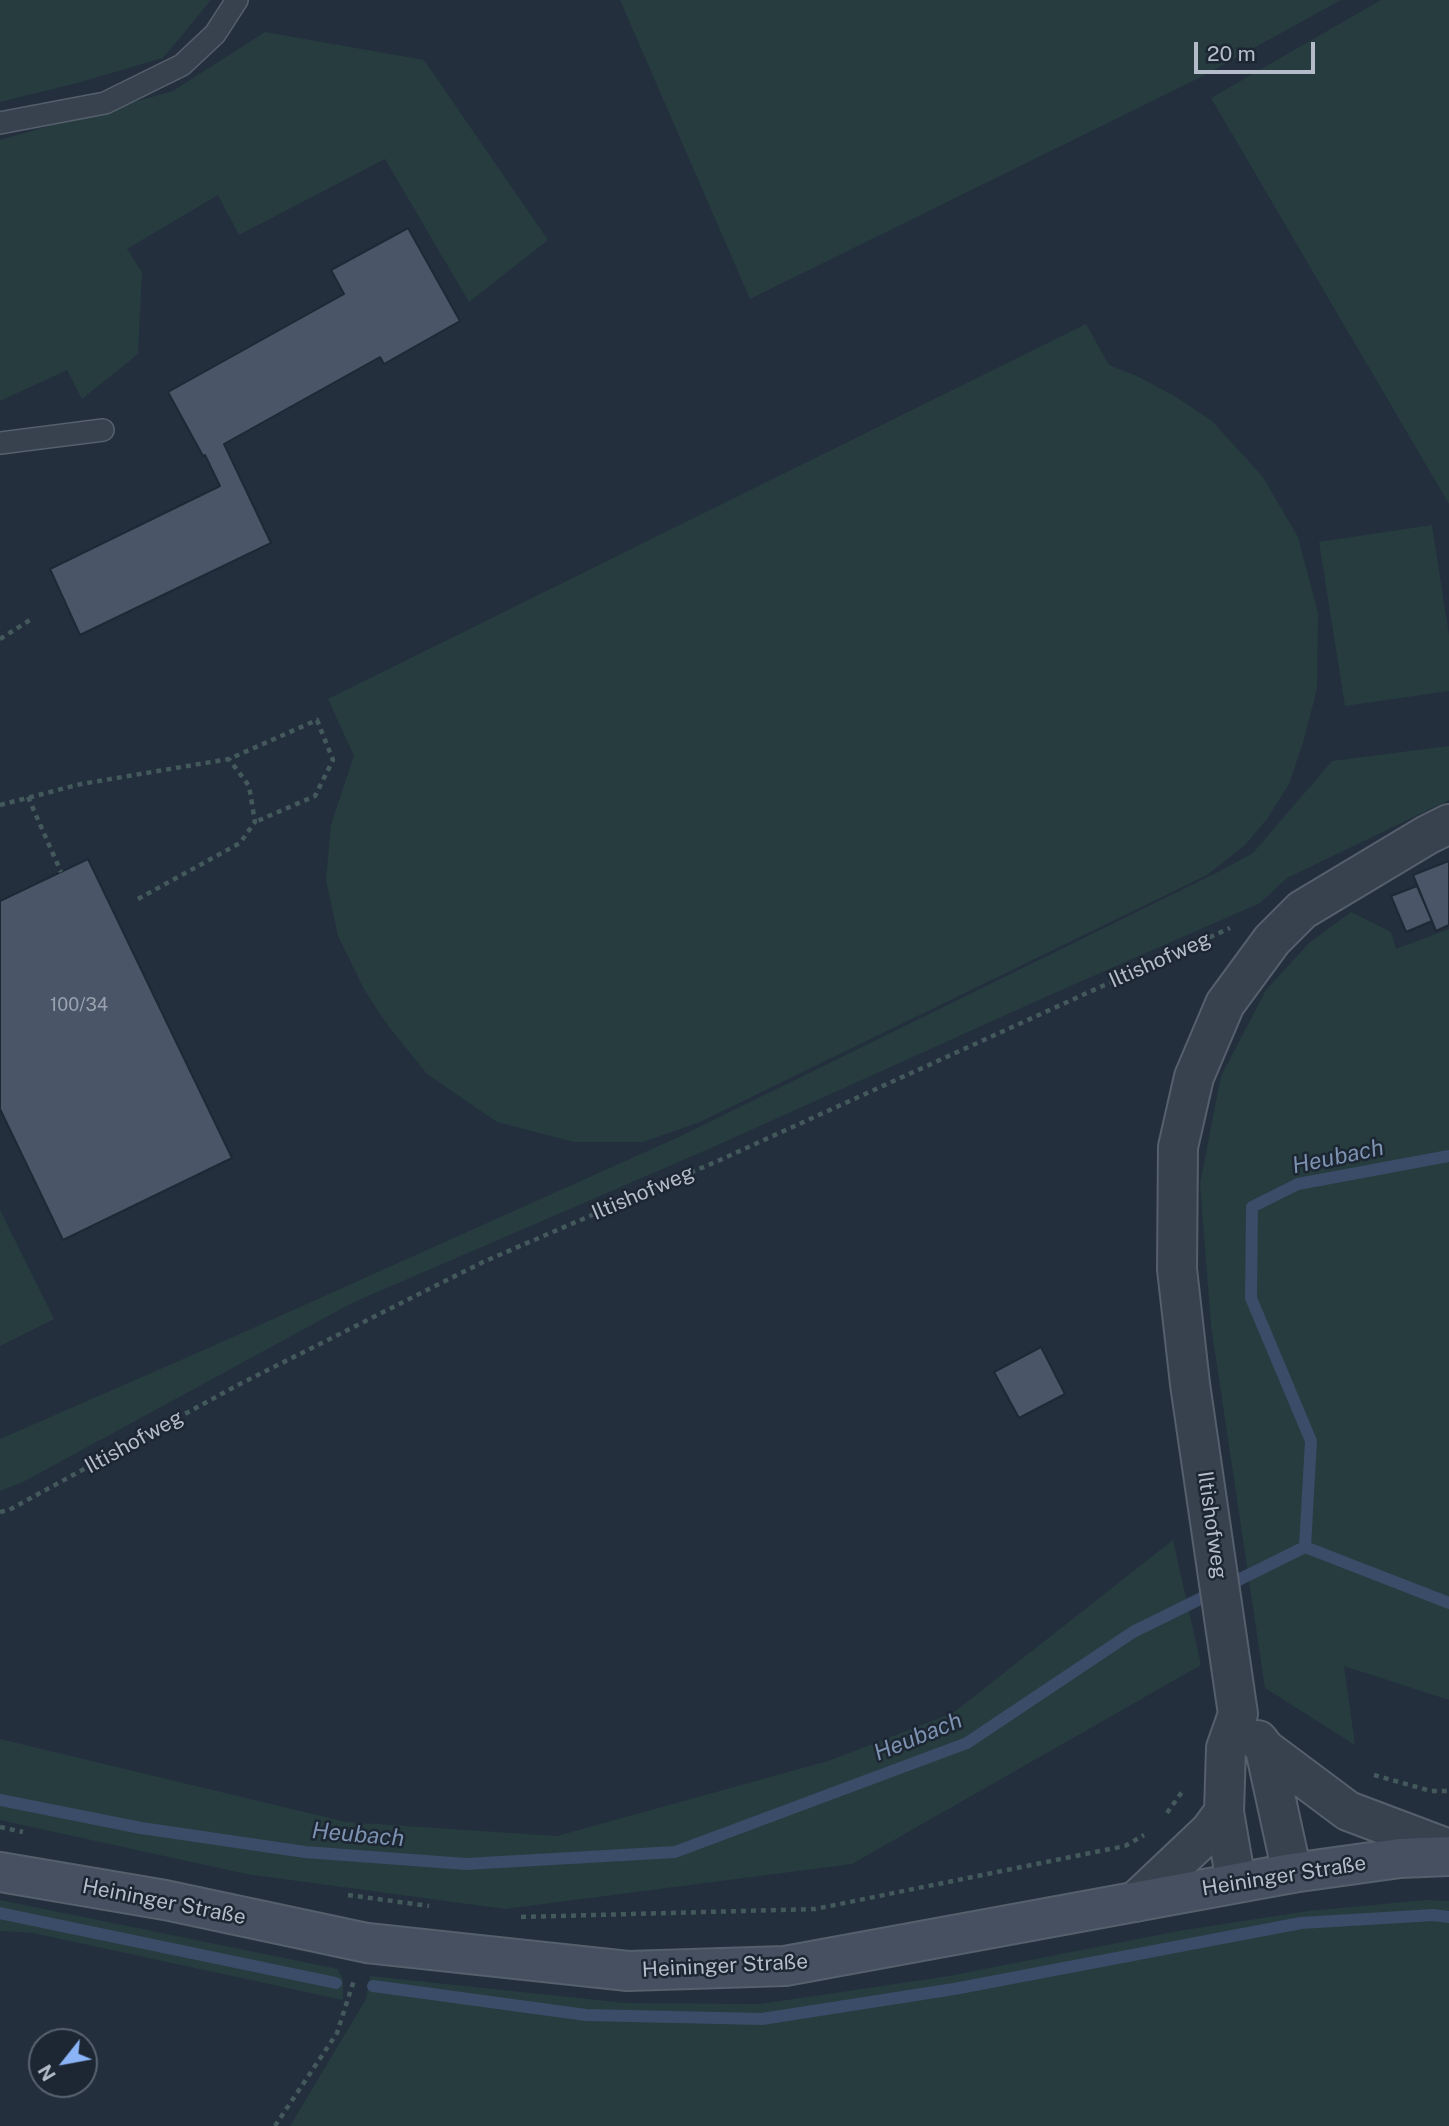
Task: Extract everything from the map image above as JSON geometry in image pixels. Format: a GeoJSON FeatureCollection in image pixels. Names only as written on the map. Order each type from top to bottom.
{"type":"FeatureCollection","features":[{"type":"Feature","properties":{"kind":"main road","name":"Heininger Straße"},"geometry":{"type":"LineString","coordinates":[[0,1872],[165,1900],[367,1943],[628,1971],[785,1966],[1236,1882],[1400,1858],[1449,1856]]}},
{"type":"Feature","properties":{"kind":"street","name":"Iltishofweg"},"geometry":{"type":"LineString","coordinates":[[1236,1882],[1224,1812],[1233,1716],[1211,1513],[1190,1384],[1177,1269],[1178,1147],[1194,1077],[1225,1004],[1272,940],[1302,910],[1449,824]]}},
{"type":"Feature","properties":{"kind":"street"},"geometry":{"type":"LineString","coordinates":[[1233,1716],[1265,1749],[1348,1811],[1449,1849]]}},
{"type":"Feature","properties":{"kind":"street"},"geometry":{"type":"LineString","coordinates":[[1265,1749],[1292,1873]]}},
{"type":"Feature","properties":{"kind":"street"},"geometry":{"type":"LineString","coordinates":[[1135,1902],[1210,1831],[1224,1812]]}},
{"type":"Feature","properties":{"kind":"lane"},"geometry":{"type":"LineString","coordinates":[[0,123],[105,103],[182,65],[215,34],[237,0]]}},
{"type":"Feature","properties":{"kind":"lane"},"geometry":{"type":"LineString","coordinates":[[0,443],[103,430]]}},
{"type":"Feature","properties":{"kind":"path"},"geometry":{"type":"LineString","coordinates":[[0,639],[30,620]]}},
{"type":"Feature","properties":{"kind":"path"},"geometry":{"type":"LineString","coordinates":[[0,805],[81,784],[229,759],[317,720],[333,760],[314,796],[255,822],[240,843],[138,900]]}},
{"type":"Feature","properties":{"kind":"path"},"geometry":{"type":"LineString","coordinates":[[229,759],[249,786],[255,822]]}},
{"type":"Feature","properties":{"kind":"path"},"geometry":{"type":"LineString","coordinates":[[28,797],[61,872]]}},
{"type":"Feature","properties":{"kind":"path","name":"Iltishofweg"},"geometry":{"type":"LineString","coordinates":[[0,1512],[9,1510],[236,1386],[483,1262],[720,1160],[1230,927],[1242,925]]}},
{"type":"Feature","properties":{"kind":"path"},"geometry":{"type":"LineString","coordinates":[[1165,1816],[1233,1716]]}},
{"type":"Feature","properties":{"kind":"path"},"geometry":{"type":"LineString","coordinates":[[0,1827],[27,1833]]}},
{"type":"Feature","properties":{"kind":"path"},"geometry":{"type":"LineString","coordinates":[[520,1917],[814,1909],[1125,1846],[1147,1833]]}},
{"type":"Feature","properties":{"kind":"path"},"geometry":{"type":"LineString","coordinates":[[341,1894],[438,1907]]}},
{"type":"Feature","properties":{"kind":"path"},"geometry":{"type":"LineString","coordinates":[[275,2126],[337,2032],[367,1943]]}},
{"type":"Feature","properties":{"kind":"green space"},"geometry":{"type":"Polygon","coordinates":[[[0,0],[211,0],[163,58],[0,102],[0,0]]]}},
{"type":"Feature","properties":{"kind":"green space"},"geometry":{"type":"Polygon","coordinates":[[[620,0],[1341,0],[1199,78],[750,299],[620,0]]]}},
{"type":"Feature","properties":{"kind":"green space"},"geometry":{"type":"Polygon","coordinates":[[[1381,0],[1449,0],[1449,504],[1211,98],[1381,0]]]}},
{"type":"Feature","properties":{"kind":"green space"},"geometry":{"type":"Polygon","coordinates":[[[265,32],[424,60],[548,240],[469,302],[385,159],[239,235],[218,195],[127,249],[142,272],[138,354],[82,399],[67,370],[0,401],[0,140],[173,91],[265,32]]]}},
{"type":"Feature","properties":{"kind":"green space"},"geometry":{"type":"Polygon","coordinates":[[[1086,324],[1109,365],[1139,377],[1176,397],[1212,421],[1263,477],[1298,537],[1318,613],[1317,689],[1289,784],[1267,819],[1245,845],[1207,875],[700,1122],[643,1142],[574,1142],[497,1122],[427,1074],[386,1023],[365,991],[338,936],[326,880],[331,825],[354,756],[328,699],[1086,324]]]}},
{"type":"Feature","properties":{"kind":"green space"},"geometry":{"type":"Polygon","coordinates":[[[1432,525],[1449,635],[1449,691],[1345,706],[1319,542],[1432,525]]]}},
{"type":"Feature","properties":{"kind":"green space"},"geometry":{"type":"Polygon","coordinates":[[[1449,746],[1449,800],[1287,878],[1260,903],[711,1148],[352,1303],[23,1482],[0,1491],[0,1439],[681,1136],[1218,872],[1253,853],[1332,761],[1449,746]]]}},
{"type":"Feature","properties":{"kind":"green space"},"geometry":{"type":"Polygon","coordinates":[[[1351,912],[1391,932],[1396,949],[1449,929],[1449,1700],[1344,1666],[1355,1745],[1265,1688],[1211,1325],[1200,1184],[1221,1076],[1266,990],[1309,943],[1351,912]]]}},
{"type":"Feature","properties":{"kind":"green space"},"geometry":{"type":"Polygon","coordinates":[[[0,1210],[54,1319],[0,1346],[0,1210]]]}},
{"type":"Feature","properties":{"kind":"green space"},"geometry":{"type":"Polygon","coordinates":[[[1173,1540],[1201,1665],[852,1864],[505,1909],[246,1874],[0,1820],[0,1739],[346,1822],[557,1836],[828,1761],[953,1713],[1173,1540]]]}},
{"type":"Feature","properties":{"kind":"green space"},"geometry":{"type":"Polygon","coordinates":[[[0,1900],[338,1969],[343,1980],[343,2000],[33,1933],[0,1931],[0,1900]]]}},
{"type":"Feature","properties":{"kind":"green space"},"geometry":{"type":"Polygon","coordinates":[[[1426,1900],[1449,1901],[1449,2126],[290,2126],[366,1999],[370,1976],[626,2003],[760,2004],[949,1976],[1178,1931],[1308,1911],[1426,1900]]]}},
{"type":"Feature","properties":{"kind":"building"},"geometry":{"type":"Polygon","coordinates":[[[408,228],[460,321],[384,364],[380,357],[224,444],[271,543],[80,635],[50,569],[220,486],[168,392],[344,294],[331,270],[408,228]]]}},
{"type":"Feature","properties":{"kind":"building"},"geometry":{"type":"Polygon","coordinates":[[[88,859],[232,1158],[63,1240],[0,1109],[0,901],[88,859]]]}},
{"type":"Feature","properties":{"kind":"building"},"geometry":{"type":"Polygon","coordinates":[[[1449,861],[1449,925],[1436,931],[1413,875],[1449,861]]]}},
{"type":"Feature","properties":{"kind":"building"},"geometry":{"type":"Polygon","coordinates":[[[1417,886],[1432,921],[1406,932],[1391,896],[1417,886]]]}},
{"type":"Feature","properties":{"kind":"building"},"geometry":{"type":"Polygon","coordinates":[[[1041,1347],[1065,1394],[1019,1418],[994,1372],[1041,1347]]]}},
{"type":"Feature","properties":{"kind":"waterway","name":"Heubach"},"geometry":{"type":"LineString","coordinates":[[0,1800],[141,1828],[305,1852],[466,1864],[675,1852],[967,1743],[1133,1632],[1305,1547],[1311,1441],[1251,1298],[1252,1207],[1298,1184],[1449,1156]]}},
{"type":"Feature","properties":{"kind":"waterway"},"geometry":{"type":"LineString","coordinates":[[1305,1547],[1449,1603]]}},
{"type":"Feature","properties":{"kind":"waterway"},"geometry":{"type":"LineString","coordinates":[[0,1913],[336,1983]]}},
{"type":"Feature","properties":{"kind":"waterway"},"geometry":{"type":"LineString","coordinates":[[373,1986],[586,2015],[762,2019],[954,1989],[1301,1923],[1434,1915],[1449,1917]]}}]}
